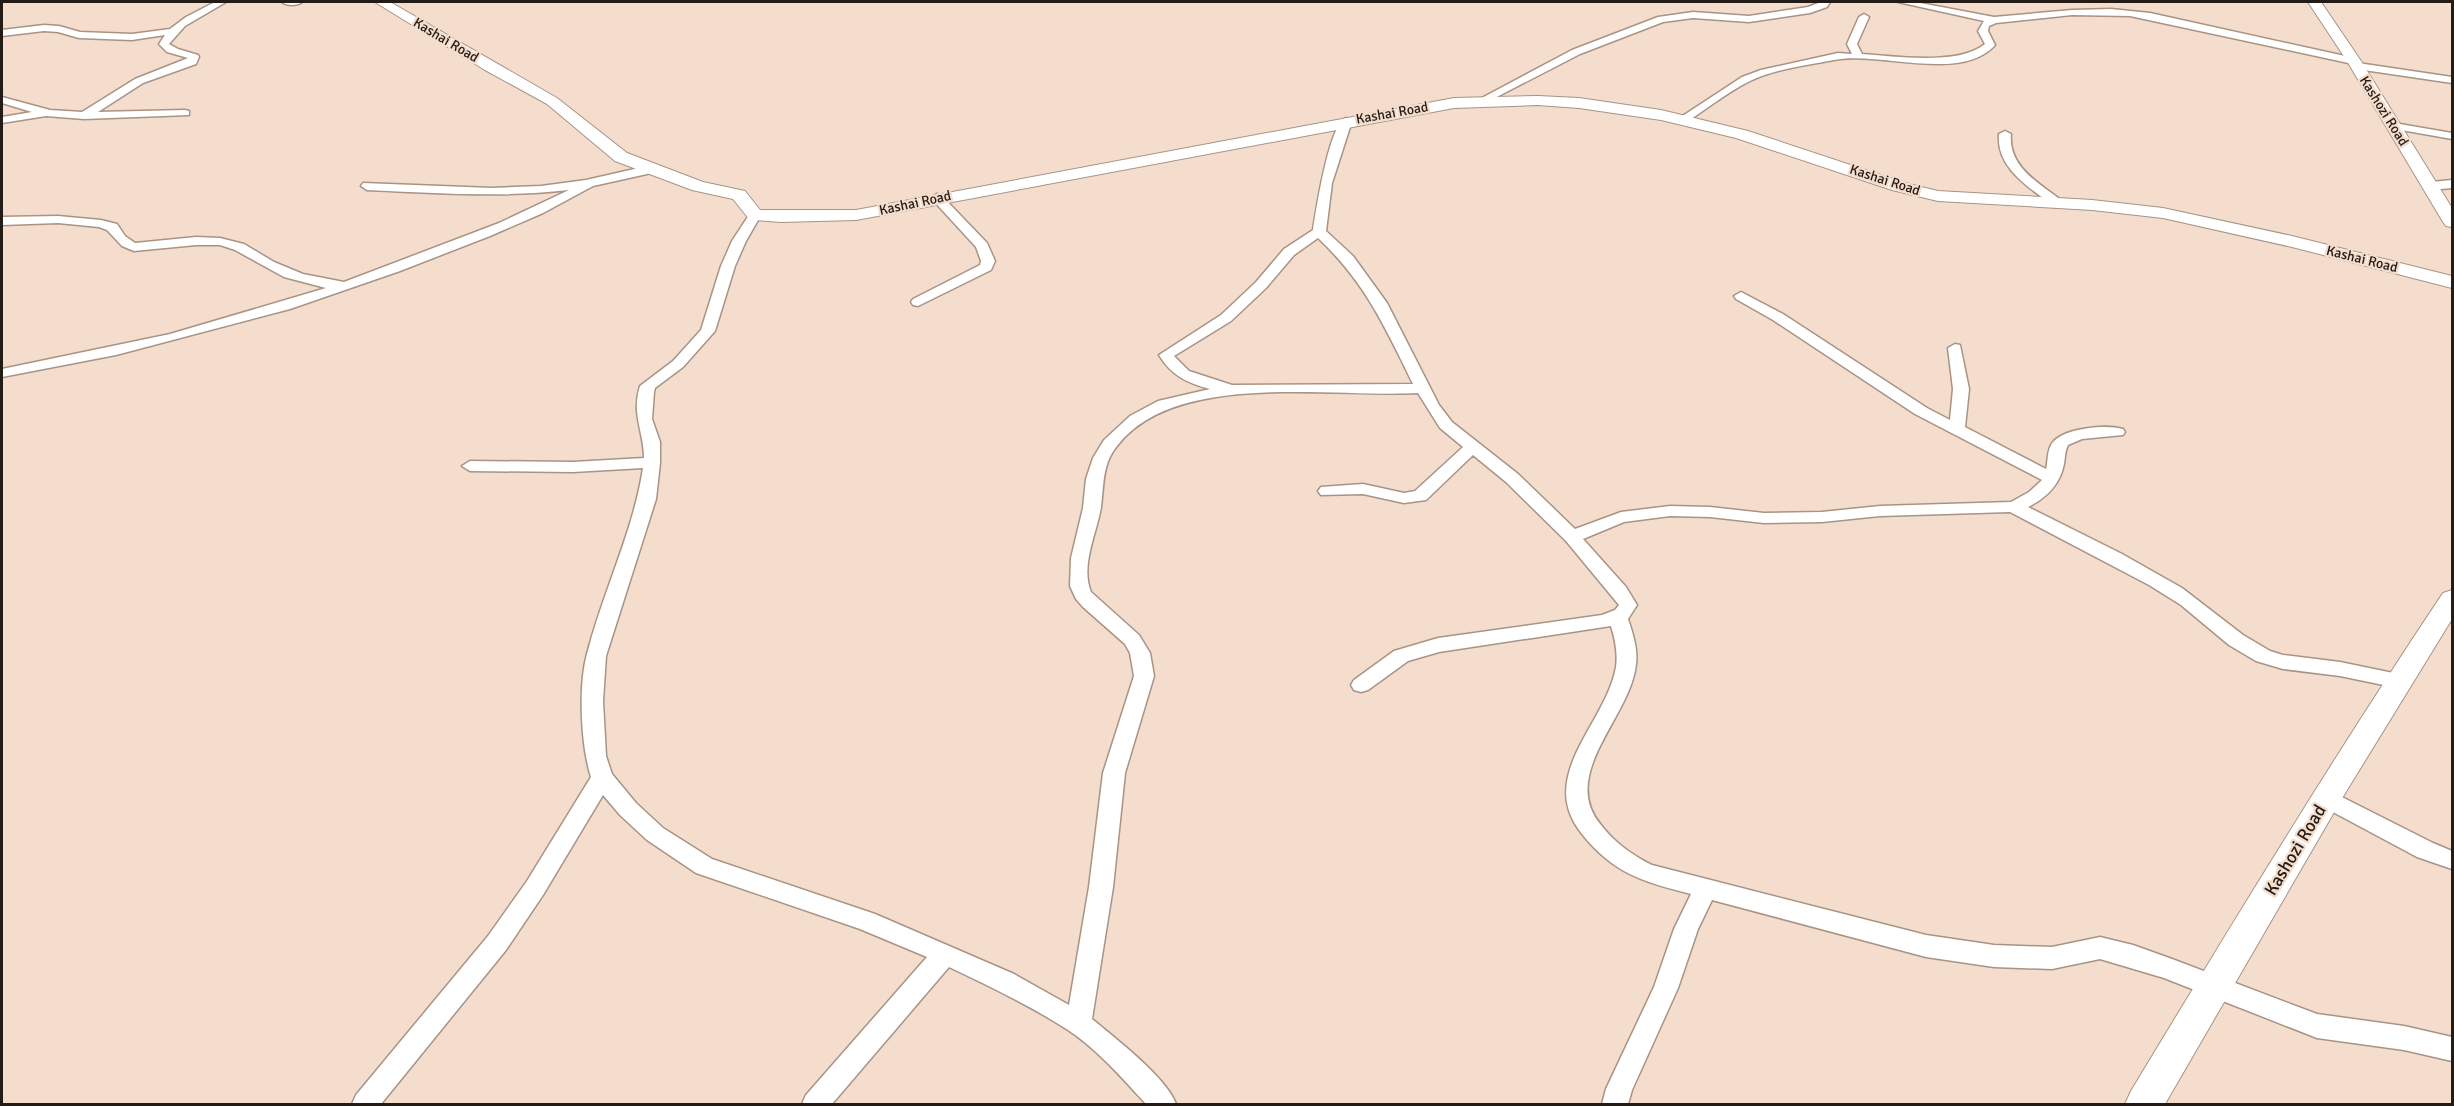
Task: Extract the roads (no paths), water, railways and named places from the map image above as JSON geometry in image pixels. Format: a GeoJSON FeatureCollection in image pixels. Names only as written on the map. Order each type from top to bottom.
{"type":"FeatureCollection","features":[{"type":"Feature","properties":{"kind":"street"},"geometry":{"type":"LineString","coordinates":[[84,116],[139,81],[192,62],[194,57],[172,51],[164,44],[183,22],[221,2]]}},
{"type":"Feature","properties":{"kind":"street"},"geometry":{"type":"LineString","coordinates":[[287,2],[297,2]]}},
{"type":"Feature","properties":{"kind":"street","name":"Kashai Road"},"geometry":{"type":"LineString","coordinates":[[382,2],[490,67],[552,101],[621,157],[698,186],[739,195],[755,215],[781,218],[856,215],[1346,121],[1483,100],[1553,101],[1600,105],[1684,119],[1783,146],[1896,185],[1940,196],[2129,208],[2214,223],[2452,282]]}},
{"type":"Feature","properties":{"kind":"street"},"geometry":{"type":"LineString","coordinates":[[1686,2],[1693,15]]}},
{"type":"Feature","properties":{"kind":"street"},"geometry":{"type":"LineString","coordinates":[[1483,100],[1576,52],[1661,19],[1693,15],[1749,20],[1810,10],[1824,5],[1825,2]]}},
{"type":"Feature","properties":{"kind":"street"},"geometry":{"type":"LineString","coordinates":[[1903,2],[1994,20],[2067,11],[2129,13],[2356,64],[2452,80]]}},
{"type":"Feature","properties":{"kind":"street"},"geometry":{"type":"LineString","coordinates":[[2117,2],[2126,7],[2129,13]]}},
{"type":"Feature","properties":{"kind":"street","name":"Kashozi Road"},"geometry":{"type":"LineString","coordinates":[[2315,2],[2356,64],[2452,222]]}},
{"type":"Feature","properties":{"kind":"street"},"geometry":{"type":"LineString","coordinates":[[1860,57],[1852,45],[1855,33],[1864,17]]}},
{"type":"Feature","properties":{"kind":"street"},"geometry":{"type":"LineString","coordinates":[[1684,119],[1755,75],[1838,56],[1943,60],[1972,56],[1989,48],[1983,27],[1994,20]]}},
{"type":"Feature","properties":{"kind":"street"},"geometry":{"type":"LineString","coordinates":[[2,33],[44,28],[59,29],[79,35],[132,37],[174,31]]}},
{"type":"Feature","properties":{"kind":"street"},"geometry":{"type":"LineString","coordinates":[[2,100],[50,112],[84,116],[185,113]]}},
{"type":"Feature","properties":{"kind":"street"},"geometry":{"type":"LineString","coordinates":[[2,120],[50,112]]}},
{"type":"Feature","properties":{"kind":"street"},"geometry":{"type":"LineString","coordinates":[[1233,390],[1195,379],[1173,367],[1166,355],[1226,318],[1261,285],[1289,252],[1319,232],[1326,183],[1346,121]]}},
{"type":"Feature","properties":{"kind":"street"},"geometry":{"type":"LineString","coordinates":[[2394,126],[2452,136]]}},
{"type":"Feature","properties":{"kind":"street"},"geometry":{"type":"LineString","coordinates":[[2005,134],[2002,146],[2006,156],[2025,176],[2058,204]]}},
{"type":"Feature","properties":{"kind":"street"},"geometry":{"type":"LineString","coordinates":[[367,186],[483,192],[555,188],[590,183],[652,169]]}},
{"type":"Feature","properties":{"kind":"street"},"geometry":{"type":"LineString","coordinates":[[2,373],[132,348],[352,285],[538,211],[590,183]]}},
{"type":"Feature","properties":{"kind":"street"},"geometry":{"type":"LineString","coordinates":[[2431,186],[2452,184]]}},
{"type":"Feature","properties":{"kind":"street"},"geometry":{"type":"LineString","coordinates":[[918,302],[981,270],[986,267],[988,261],[982,246],[937,198]]}},
{"type":"Feature","properties":{"kind":"street"},"geometry":{"type":"LineString","coordinates":[[755,215],[739,241],[728,266],[708,331],[696,347],[678,364],[648,386],[644,419],[652,442],[652,463],[646,499],[596,656],[592,701],[595,756],[602,778],[627,809],[655,834],[704,866],[867,921],[1005,982],[1079,1023],[1128,1066],[1163,1104]]}},
{"type":"Feature","properties":{"kind":"street"},"geometry":{"type":"LineString","coordinates":[[2,221],[81,221],[106,224],[112,227],[117,237],[134,247],[221,242],[243,248],[282,271],[314,284],[352,285]]}},
{"type":"Feature","properties":{"kind":"street"},"geometry":{"type":"LineString","coordinates":[[1319,232],[1348,259],[1380,303],[1423,388],[1446,425],[1512,478],[1572,537],[1625,598],[1628,605],[1618,618],[1555,630],[1438,645],[1401,656],[1362,685]]}},
{"type":"Feature","properties":{"kind":"street"},"geometry":{"type":"LineString","coordinates":[[1742,296],[1921,411],[2051,478]]}},
{"type":"Feature","properties":{"kind":"street"},"geometry":{"type":"LineString","coordinates":[[1955,348],[1960,389],[1957,430]]}},
{"type":"Feature","properties":{"kind":"street"},"geometry":{"type":"LineString","coordinates":[[1079,1023],[1100,890],[1114,773],[1127,725],[1143,685],[1144,670],[1141,650],[1128,632],[1087,600],[1079,590],[1079,557],[1092,510],[1094,478],[1112,441],[1140,417],[1179,400],[1233,390],[1309,387],[1362,390],[1423,388]]}},
{"type":"Feature","properties":{"kind":"street"},"geometry":{"type":"LineString","coordinates":[[1572,537],[1621,517],[1670,511],[1710,512],[1764,518],[1822,518],[1880,511],[2013,507],[2042,494],[2051,478],[2056,464],[2057,449],[2061,442],[2080,435],[2117,432]]}},
{"type":"Feature","properties":{"kind":"street"},"geometry":{"type":"LineString","coordinates":[[1327,491],[1363,489],[1404,498],[1420,496],[1429,490],[1473,446]]}},
{"type":"Feature","properties":{"kind":"street"},"geometry":{"type":"LineString","coordinates":[[470,466],[573,467],[652,463]]}},
{"type":"Feature","properties":{"kind":"street"},"geometry":{"type":"LineString","coordinates":[[2013,507],[2124,562],[2174,591],[2200,608],[2229,633],[2277,661],[2334,668],[2398,681]]}},
{"type":"Feature","properties":{"kind":"street","name":"Kashozi Road"},"geometry":{"type":"LineString","coordinates":[[2144,1104],[2326,798],[2452,599]]}},
{"type":"Feature","properties":{"kind":"street"},"geometry":{"type":"LineString","coordinates":[[1618,618],[1625,638],[1626,669],[1614,702],[1576,776],[1576,807],[1587,828],[1627,865],[1647,873],[1926,946],[1994,956],[2052,958],[2100,948],[2133,956],[2317,1026],[2404,1038],[2452,1050]]}},
{"type":"Feature","properties":{"kind":"street"},"geometry":{"type":"LineString","coordinates":[[365,1104],[497,944],[535,888],[602,778]]}},
{"type":"Feature","properties":{"kind":"street"},"geometry":{"type":"LineString","coordinates":[[2326,798],[2425,850],[2452,860]]}},
{"type":"Feature","properties":{"kind":"street"},"geometry":{"type":"LineString","coordinates":[[1615,1104],[1619,1089],[1666,988],[1686,928],[1706,888]]}},
{"type":"Feature","properties":{"kind":"street"},"geometry":{"type":"LineString","coordinates":[[815,1104],[945,954]]}}]}
